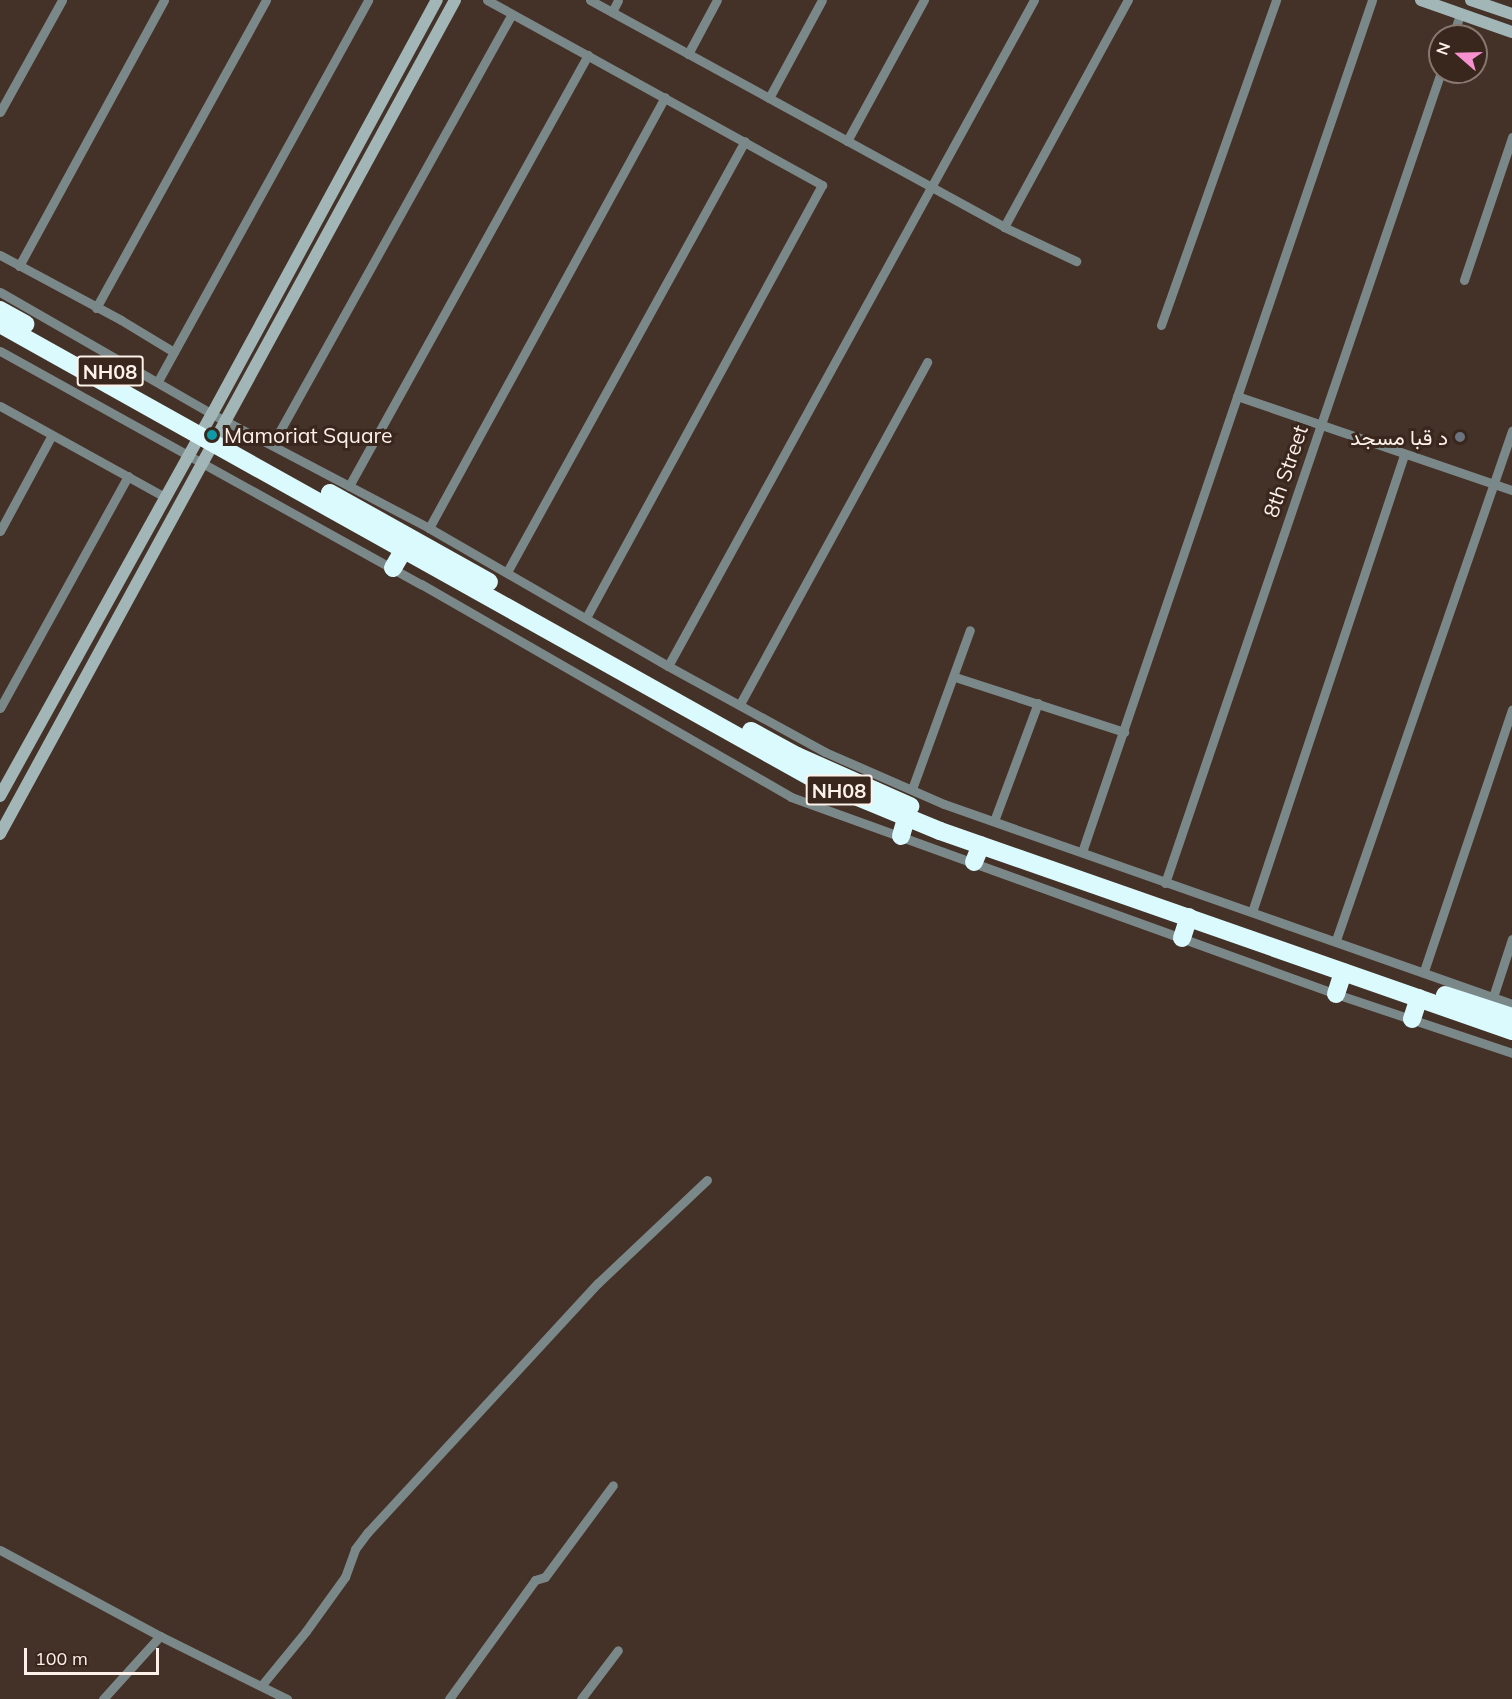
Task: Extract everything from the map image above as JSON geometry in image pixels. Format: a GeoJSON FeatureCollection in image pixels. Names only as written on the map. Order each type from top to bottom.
{"type":"FeatureCollection","features":[{"type":"Feature","properties":{"kind":"highway","name":"NH08"},"geometry":{"type":"LineString","coordinates":[[0,310],[748,729],[830,771],[952,823],[1512,1017]]}},
{"type":"Feature","properties":{"kind":"highway","name":"NH08"},"geometry":{"type":"LineString","coordinates":[[0,324],[213,428],[404,549],[787,765],[906,818],[977,854],[1189,917],[1512,1031]]}},
{"type":"Feature","properties":{"kind":"highway"},"geometry":{"type":"LineString","coordinates":[[393,568],[404,549]]}},
{"type":"Feature","properties":{"kind":"highway"},"geometry":{"type":"LineString","coordinates":[[900,836],[906,818]]}},
{"type":"Feature","properties":{"kind":"highway"},"geometry":{"type":"LineString","coordinates":[[1182,938],[1189,917]]}},
{"type":"Feature","properties":{"kind":"highway"},"geometry":{"type":"LineString","coordinates":[[1336,993],[1343,972]]}},
{"type":"Feature","properties":{"kind":"highway"},"geometry":{"type":"LineString","coordinates":[[1412,1020],[1419,998]]}},
{"type":"Feature","properties":{"kind":"street"},"geometry":{"type":"LineString","coordinates":[[0,112],[62,0]]}},
{"type":"Feature","properties":{"kind":"street"},"geometry":{"type":"LineString","coordinates":[[19,266],[164,0]]}},
{"type":"Feature","properties":{"kind":"street"},"geometry":{"type":"LineString","coordinates":[[96,308],[266,0]]}},
{"type":"Feature","properties":{"kind":"street"},"geometry":{"type":"LineString","coordinates":[[158,381],[368,0]]}},
{"type":"Feature","properties":{"kind":"street"},"geometry":{"type":"LineString","coordinates":[[0,834],[201,462],[213,428],[437,0]]}},
{"type":"Feature","properties":{"kind":"street"},"geometry":{"type":"LineString","coordinates":[[0,796],[188,455],[213,428],[454,0]]}},
{"type":"Feature","properties":{"kind":"street"},"geometry":{"type":"LineString","coordinates":[[487,0],[819,181],[822,185],[585,617]]}},
{"type":"Feature","properties":{"kind":"street"},"geometry":{"type":"LineString","coordinates":[[590,0],[1004,227],[1076,261]]}},
{"type":"Feature","properties":{"kind":"street"},"geometry":{"type":"LineString","coordinates":[[612,12],[618,0]]}},
{"type":"Feature","properties":{"kind":"street"},"geometry":{"type":"LineString","coordinates":[[688,54],[717,0]]}},
{"type":"Feature","properties":{"kind":"street"},"geometry":{"type":"LineString","coordinates":[[769,98],[822,0]]}},
{"type":"Feature","properties":{"kind":"street"},"geometry":{"type":"LineString","coordinates":[[847,141],[924,0]]}},
{"type":"Feature","properties":{"kind":"street"},"geometry":{"type":"LineString","coordinates":[[668,666],[1034,0]]}},
{"type":"Feature","properties":{"kind":"street"},"geometry":{"type":"LineString","coordinates":[[1004,227],[1128,0]]}},
{"type":"Feature","properties":{"kind":"street"},"geometry":{"type":"LineString","coordinates":[[1161,325],[1276,0]]}},
{"type":"Feature","properties":{"kind":"street"},"geometry":{"type":"LineString","coordinates":[[1082,852],[1372,0]]}},
{"type":"Feature","properties":{"kind":"street"},"geometry":{"type":"LineString","coordinates":[[1422,0],[1512,32]]}},
{"type":"Feature","properties":{"kind":"street"},"geometry":{"type":"LineString","coordinates":[[1471,0],[1493,4],[1512,14]]}},
{"type":"Feature","properties":{"kind":"street"},"geometry":{"type":"LineString","coordinates":[[430,12],[444,20]]}},
{"type":"Feature","properties":{"kind":"street"},"geometry":{"type":"LineString","coordinates":[[272,445],[512,14]]}},
{"type":"Feature","properties":{"kind":"street"},"geometry":{"type":"LineString","coordinates":[[1457,24],[1460,15]]}},
{"type":"Feature","properties":{"kind":"street"},"geometry":{"type":"LineString","coordinates":[[349,486],[588,55]]}},
{"type":"Feature","properties":{"kind":"street","name":"8th Street"},"geometry":{"type":"LineString","coordinates":[[1165,883],[1437,84]]}},
{"type":"Feature","properties":{"kind":"street"},"geometry":{"type":"LineString","coordinates":[[429,528],[664,97]]}},
{"type":"Feature","properties":{"kind":"street"},"geometry":{"type":"LineString","coordinates":[[1464,280],[1512,137]]}},
{"type":"Feature","properties":{"kind":"street"},"geometry":{"type":"LineString","coordinates":[[507,572],[745,141]]}},
{"type":"Feature","properties":{"kind":"street"},"geometry":{"type":"LineString","coordinates":[[0,255],[121,320],[174,352]]}},
{"type":"Feature","properties":{"kind":"street"},"geometry":{"type":"LineString","coordinates":[[0,292],[158,381],[213,428],[272,445],[429,528],[668,666],[825,752],[944,804],[1165,883],[1336,940],[1512,1004]]}},
{"type":"Feature","properties":{"kind":"street"},"geometry":{"type":"LineString","coordinates":[[0,351],[393,568],[791,797],[900,836],[977,854],[1182,938],[1512,1053]]}},
{"type":"Feature","properties":{"kind":"street"},"geometry":{"type":"LineString","coordinates":[[740,704],[927,362]]}},
{"type":"Feature","properties":{"kind":"street"},"geometry":{"type":"LineString","coordinates":[[1237,396],[1512,490]]}},
{"type":"Feature","properties":{"kind":"street"},"geometry":{"type":"LineString","coordinates":[[0,406],[165,497]]}},
{"type":"Feature","properties":{"kind":"street"},"geometry":{"type":"LineString","coordinates":[[1336,940],[1512,431]]}},
{"type":"Feature","properties":{"kind":"street"},"geometry":{"type":"LineString","coordinates":[[0,531],[52,435]]}},
{"type":"Feature","properties":{"kind":"street"},"geometry":{"type":"LineString","coordinates":[[1252,912],[1404,454]]}},
{"type":"Feature","properties":{"kind":"street"},"geometry":{"type":"LineString","coordinates":[[0,708],[128,476]]}},
{"type":"Feature","properties":{"kind":"street"},"geometry":{"type":"LineString","coordinates":[[912,789],[970,630]]}},
{"type":"Feature","properties":{"kind":"street"},"geometry":{"type":"LineString","coordinates":[[955,676],[1124,732]]}},
{"type":"Feature","properties":{"kind":"street"},"geometry":{"type":"LineString","coordinates":[[994,821],[1038,703]]}},
{"type":"Feature","properties":{"kind":"street"},"geometry":{"type":"LineString","coordinates":[[1424,971],[1512,709]]}},
{"type":"Feature","properties":{"kind":"street"},"geometry":{"type":"LineString","coordinates":[[1492,997],[1512,939]]}},
{"type":"Feature","properties":{"kind":"street"},"geometry":{"type":"LineString","coordinates":[[261,1686],[345,1577],[356,1549],[368,1532],[598,1283],[707,1180]]}},
{"type":"Feature","properties":{"kind":"street"},"geometry":{"type":"LineString","coordinates":[[449,1699],[535,1580],[545,1577],[613,1485]]}},
{"type":"Feature","properties":{"kind":"street"},"geometry":{"type":"LineString","coordinates":[[0,1550],[160,1636],[287,1699]]}},
{"type":"Feature","properties":{"kind":"street"},"geometry":{"type":"LineString","coordinates":[[103,1699],[160,1636]]}},
{"type":"Feature","properties":{"kind":"street"},"geometry":{"type":"LineString","coordinates":[[581,1699],[618,1650]]}},
{"type":"Feature","properties":{"kind":"place","name":"Mamoriat Square"},"geometry":{"type":"Point","coordinates":[212,435]}},
{"type":"Feature","properties":{"kind":"place","name":"د قبا مسجد"},"geometry":{"type":"Point","coordinates":[1460,437]}}]}
